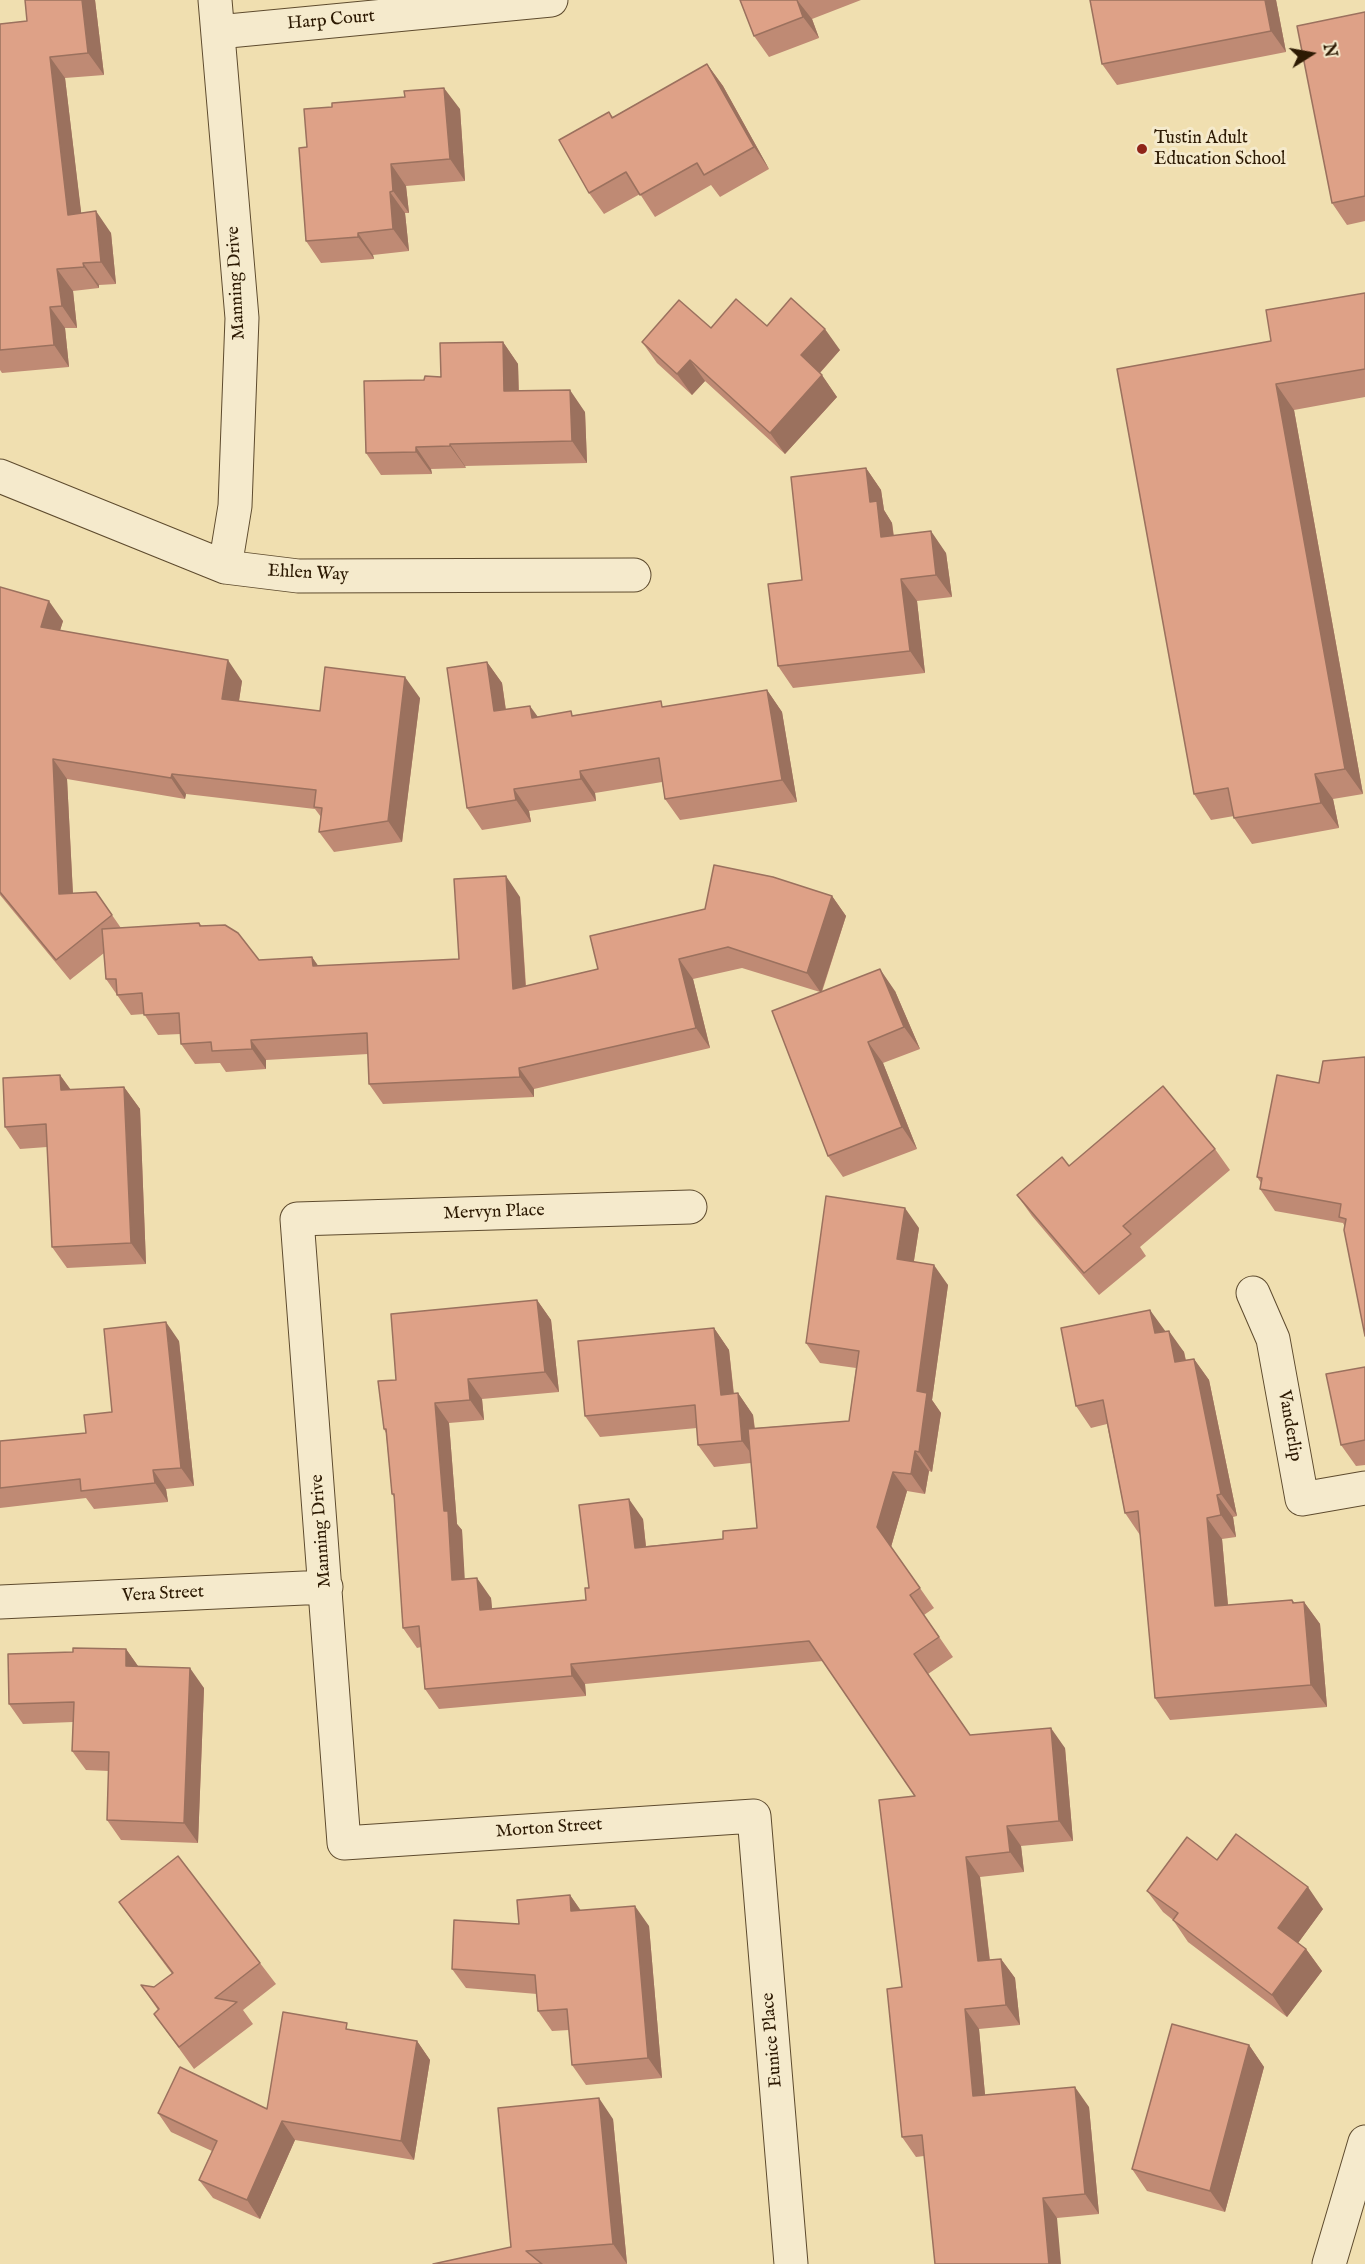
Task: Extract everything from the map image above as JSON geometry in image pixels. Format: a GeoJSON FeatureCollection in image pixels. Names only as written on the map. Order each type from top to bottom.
{"type":"FeatureCollection","features":[{"type":"Feature","properties":{"kind":"street","name":"Harp Court"},"geometry":{"type":"LineString","coordinates":[[217,16],[551,0]]}},
{"type":"Feature","properties":{"kind":"street","name":"Manning Drive"},"geometry":{"type":"LineString","coordinates":[[217,16],[242,318],[236,506],[225,567]]}},
{"type":"Feature","properties":{"kind":"street","name":"Ehlen Way"},"geometry":{"type":"LineString","coordinates":[[0,476],[225,567],[298,576],[634,574]]}},
{"type":"Feature","properties":{"kind":"street","name":"Mervyn Place"},"geometry":{"type":"LineString","coordinates":[[297,1219],[690,1206]]}},
{"type":"Feature","properties":{"kind":"street","name":"Manning Drive"},"geometry":{"type":"LineString","coordinates":[[297,1219],[327,1587],[344,1843]]}},
{"type":"Feature","properties":{"kind":"street","name":"Vanderlip"},"geometry":{"type":"LineString","coordinates":[[1253,1293],[1273,1339],[1302,1499],[1365,1488]]}},
{"type":"Feature","properties":{"kind":"street","name":"Vera Street"},"geometry":{"type":"LineString","coordinates":[[0,1602],[327,1587]]}},
{"type":"Feature","properties":{"kind":"street","name":"Morton Street"},"geometry":{"type":"LineString","coordinates":[[344,1843],[754,1816]]}},
{"type":"Feature","properties":{"kind":"street","name":"Eunice Place"},"geometry":{"type":"LineString","coordinates":[[754,1816],[791,2264]]}},
{"type":"Feature","properties":{"kind":"street"},"geometry":{"type":"LineString","coordinates":[[1329,2264],[1365,2142]]}},
{"type":"Feature","properties":{"kind":"building"},"geometry":{"type":"Polygon","coordinates":[[[25,0],[82,0],[88,53],[50,57],[68,215],[96,211],[101,262],[83,263],[84,267],[57,269],[62,306],[50,307],[54,345],[0,350],[0,24],[27,21],[25,0]]]}},
{"type":"Feature","properties":{"kind":"building"},"geometry":{"type":"Polygon","coordinates":[[[740,0],[797,0],[803,17],[754,36],[740,0]]]}},
{"type":"Feature","properties":{"kind":"building"},"geometry":{"type":"Polygon","coordinates":[[[1090,0],[1265,0],[1271,31],[1102,64],[1090,0]]]}},
{"type":"Feature","properties":{"kind":"building"},"geometry":{"type":"Polygon","coordinates":[[[1365,12],[1365,196],[1332,203],[1297,26],[1365,12]]]}},
{"type":"Feature","properties":{"kind":"building"},"geometry":{"type":"Polygon","coordinates":[[[707,64],[754,147],[704,175],[697,163],[640,195],[626,172],[589,193],[559,140],[609,112],[612,118],[707,64]]]}},
{"type":"Feature","properties":{"kind":"building"},"geometry":{"type":"Polygon","coordinates":[[[444,88],[450,159],[391,164],[393,191],[390,192],[393,229],[358,233],[358,237],[306,241],[299,148],[307,147],[304,109],[332,107],[332,103],[405,97],[404,91],[444,88]]]}},
{"type":"Feature","properties":{"kind":"building"},"geometry":{"type":"Polygon","coordinates":[[[1365,293],[1365,369],[1276,384],[1345,769],[1315,774],[1321,803],[1234,818],[1228,788],[1194,794],[1117,369],[1271,341],[1266,310],[1365,293]]]}},
{"type":"Feature","properties":{"kind":"building"},"geometry":{"type":"Polygon","coordinates":[[[791,298],[825,329],[801,355],[822,375],[770,433],[690,360],[677,374],[642,342],[679,300],[711,328],[736,299],[767,326],[791,298]]]}},
{"type":"Feature","properties":{"kind":"building"},"geometry":{"type":"Polygon","coordinates":[[[503,342],[504,391],[570,390],[572,441],[450,444],[450,446],[416,447],[416,452],[366,453],[364,381],[424,380],[425,376],[441,377],[440,343],[503,342]]]}},
{"type":"Feature","properties":{"kind":"building"},"geometry":{"type":"Polygon","coordinates":[[[866,468],[870,502],[877,501],[881,537],[931,531],[936,575],[901,579],[910,651],[778,666],[768,584],[802,580],[791,477],[866,468]]]}},
{"type":"Feature","properties":{"kind":"building"},"geometry":{"type":"Polygon","coordinates":[[[0,587],[49,601],[41,627],[228,660],[222,699],[320,711],[325,667],[405,677],[388,821],[319,832],[322,808],[314,807],[316,790],[172,774],[171,778],[53,759],[59,894],[96,892],[112,915],[56,960],[0,892],[0,587]]]}},
{"type":"Feature","properties":{"kind":"building"},"geometry":{"type":"Polygon","coordinates":[[[487,662],[494,711],[530,706],[532,718],[571,711],[572,716],[661,701],[662,707],[767,690],[782,780],[665,799],[659,758],[580,771],[581,779],[514,789],[516,800],[467,808],[447,668],[487,662]]]}},
{"type":"Feature","properties":{"kind":"building"},"geometry":{"type":"Polygon","coordinates":[[[714,865],[773,877],[832,896],[807,973],[728,947],[679,959],[696,1028],[519,1068],[520,1077],[369,1084],[367,1033],[251,1040],[252,1049],[212,1051],[211,1042],[181,1044],[179,1013],[144,1015],[142,993],[117,995],[116,979],[106,979],[102,929],[199,923],[200,926],[225,925],[238,933],[259,960],[312,957],[313,966],[459,959],[454,879],[506,876],[513,989],[598,969],[590,936],[705,909],[714,865]]]}},
{"type":"Feature","properties":{"kind":"building"},"geometry":{"type":"Polygon","coordinates":[[[880,969],[904,1027],[868,1042],[902,1127],[828,1156],[772,1011],[880,969]]]}},
{"type":"Feature","properties":{"kind":"building"},"geometry":{"type":"Polygon","coordinates":[[[1365,1057],[1365,1336],[1344,1230],[1346,1219],[1339,1217],[1341,1204],[1260,1189],[1262,1178],[1257,1177],[1277,1075],[1319,1083],[1323,1061],[1365,1057]]]}},
{"type":"Feature","properties":{"kind":"building"},"geometry":{"type":"Polygon","coordinates":[[[60,1075],[61,1090],[124,1087],[131,1243],[52,1247],[46,1124],[5,1127],[3,1078],[60,1075]]]}},
{"type":"Feature","properties":{"kind":"building"},"geometry":{"type":"Polygon","coordinates":[[[1163,1086],[1215,1149],[1123,1226],[1131,1234],[1084,1273],[1017,1195],[1062,1157],[1069,1166],[1163,1086]]]}},
{"type":"Feature","properties":{"kind":"building"},"geometry":{"type":"Polygon","coordinates":[[[826,1196],[905,1208],[897,1259],[934,1265],[917,1391],[927,1393],[919,1452],[915,1451],[911,1474],[893,1472],[877,1527],[920,1588],[910,1595],[939,1637],[914,1654],[970,1735],[1051,1728],[1059,1821],[1007,1826],[1010,1852],[966,1857],[978,1961],[1001,1959],[1006,2005],[965,2009],[973,2096],[1075,2087],[1085,2194],[1043,2198],[1049,2264],[935,2264],[922,2135],[902,2137],[887,1989],[902,1987],[879,1800],[915,1796],[809,1641],[571,1664],[572,1676],[425,1689],[419,1626],[403,1628],[394,1494],[392,1494],[386,1429],[384,1429],[378,1381],[396,1380],[391,1314],[537,1300],[545,1372],[468,1379],[470,1400],[435,1403],[444,1511],[448,1511],[452,1580],[477,1578],[480,1610],[586,1600],[585,1588],[589,1588],[579,1505],[629,1499],[635,1548],[723,1539],[723,1531],[757,1528],[748,1429],[849,1421],[859,1351],[806,1343],[826,1196]]]}},
{"type":"Feature","properties":{"kind":"building"},"geometry":{"type":"Polygon","coordinates":[[[1150,1310],[1155,1333],[1169,1331],[1175,1362],[1194,1359],[1221,1494],[1217,1495],[1221,1515],[1207,1518],[1215,1606],[1292,1600],[1293,1603],[1304,1602],[1311,1685],[1155,1698],[1138,1511],[1125,1513],[1103,1400],[1076,1406],[1061,1328],[1150,1310]]]}},
{"type":"Feature","properties":{"kind":"building"},"geometry":{"type":"Polygon","coordinates":[[[166,1322],[181,1468],[153,1470],[155,1483],[81,1491],[80,1479],[0,1488],[0,1441],[86,1433],[84,1415],[112,1412],[104,1329],[166,1322]]]}},
{"type":"Feature","properties":{"kind":"building"},"geometry":{"type":"Polygon","coordinates":[[[714,1328],[721,1395],[738,1393],[742,1441],[698,1445],[695,1405],[585,1416],[578,1341],[714,1328]]]}},
{"type":"Feature","properties":{"kind":"building"},"geometry":{"type":"Polygon","coordinates":[[[1365,1367],[1365,1440],[1341,1445],[1326,1374],[1365,1367]]]}},
{"type":"Feature","properties":{"kind":"building"},"geometry":{"type":"Polygon","coordinates":[[[73,1648],[126,1649],[126,1666],[190,1668],[184,1823],[107,1820],[109,1752],[72,1751],[74,1702],[9,1704],[8,1654],[73,1652],[73,1648]]]}},
{"type":"Feature","properties":{"kind":"building"},"geometry":{"type":"Polygon","coordinates":[[[1236,1834],[1308,1887],[1278,1928],[1306,1949],[1272,1995],[1173,1920],[1178,1913],[1147,1891],[1187,1837],[1217,1860],[1236,1834]]]}},
{"type":"Feature","properties":{"kind":"building"},"geometry":{"type":"Polygon","coordinates":[[[178,1856],[260,1963],[215,1998],[237,2002],[179,2047],[154,2014],[159,2009],[141,1985],[154,1987],[173,1973],[119,1902],[178,1856]]]}},
{"type":"Feature","properties":{"kind":"building"},"geometry":{"type":"Polygon","coordinates":[[[570,1895],[571,1911],[635,1906],[648,2058],[572,2065],[567,2009],[538,2011],[535,1975],[452,1969],[454,1920],[519,1924],[517,1900],[570,1895]]]}},
{"type":"Feature","properties":{"kind":"building"},"geometry":{"type":"Polygon","coordinates":[[[283,2012],[347,2023],[346,2029],[417,2041],[401,2141],[282,2121],[247,2200],[199,2180],[217,2141],[158,2113],[180,2067],[267,2109],[283,2012]]]}},
{"type":"Feature","properties":{"kind":"building"},"geometry":{"type":"Polygon","coordinates":[[[1172,2024],[1249,2045],[1210,2191],[1132,2169],[1172,2024]]]}},
{"type":"Feature","properties":{"kind":"building"},"geometry":{"type":"Polygon","coordinates":[[[599,2098],[613,2244],[526,2251],[542,2264],[433,2264],[511,2247],[498,2108],[599,2098]]]}},
{"type":"Feature","properties":{"kind":"place","name":"Tustin Adult Education School"},"geometry":{"type":"Point","coordinates":[1142,149]}}]}
